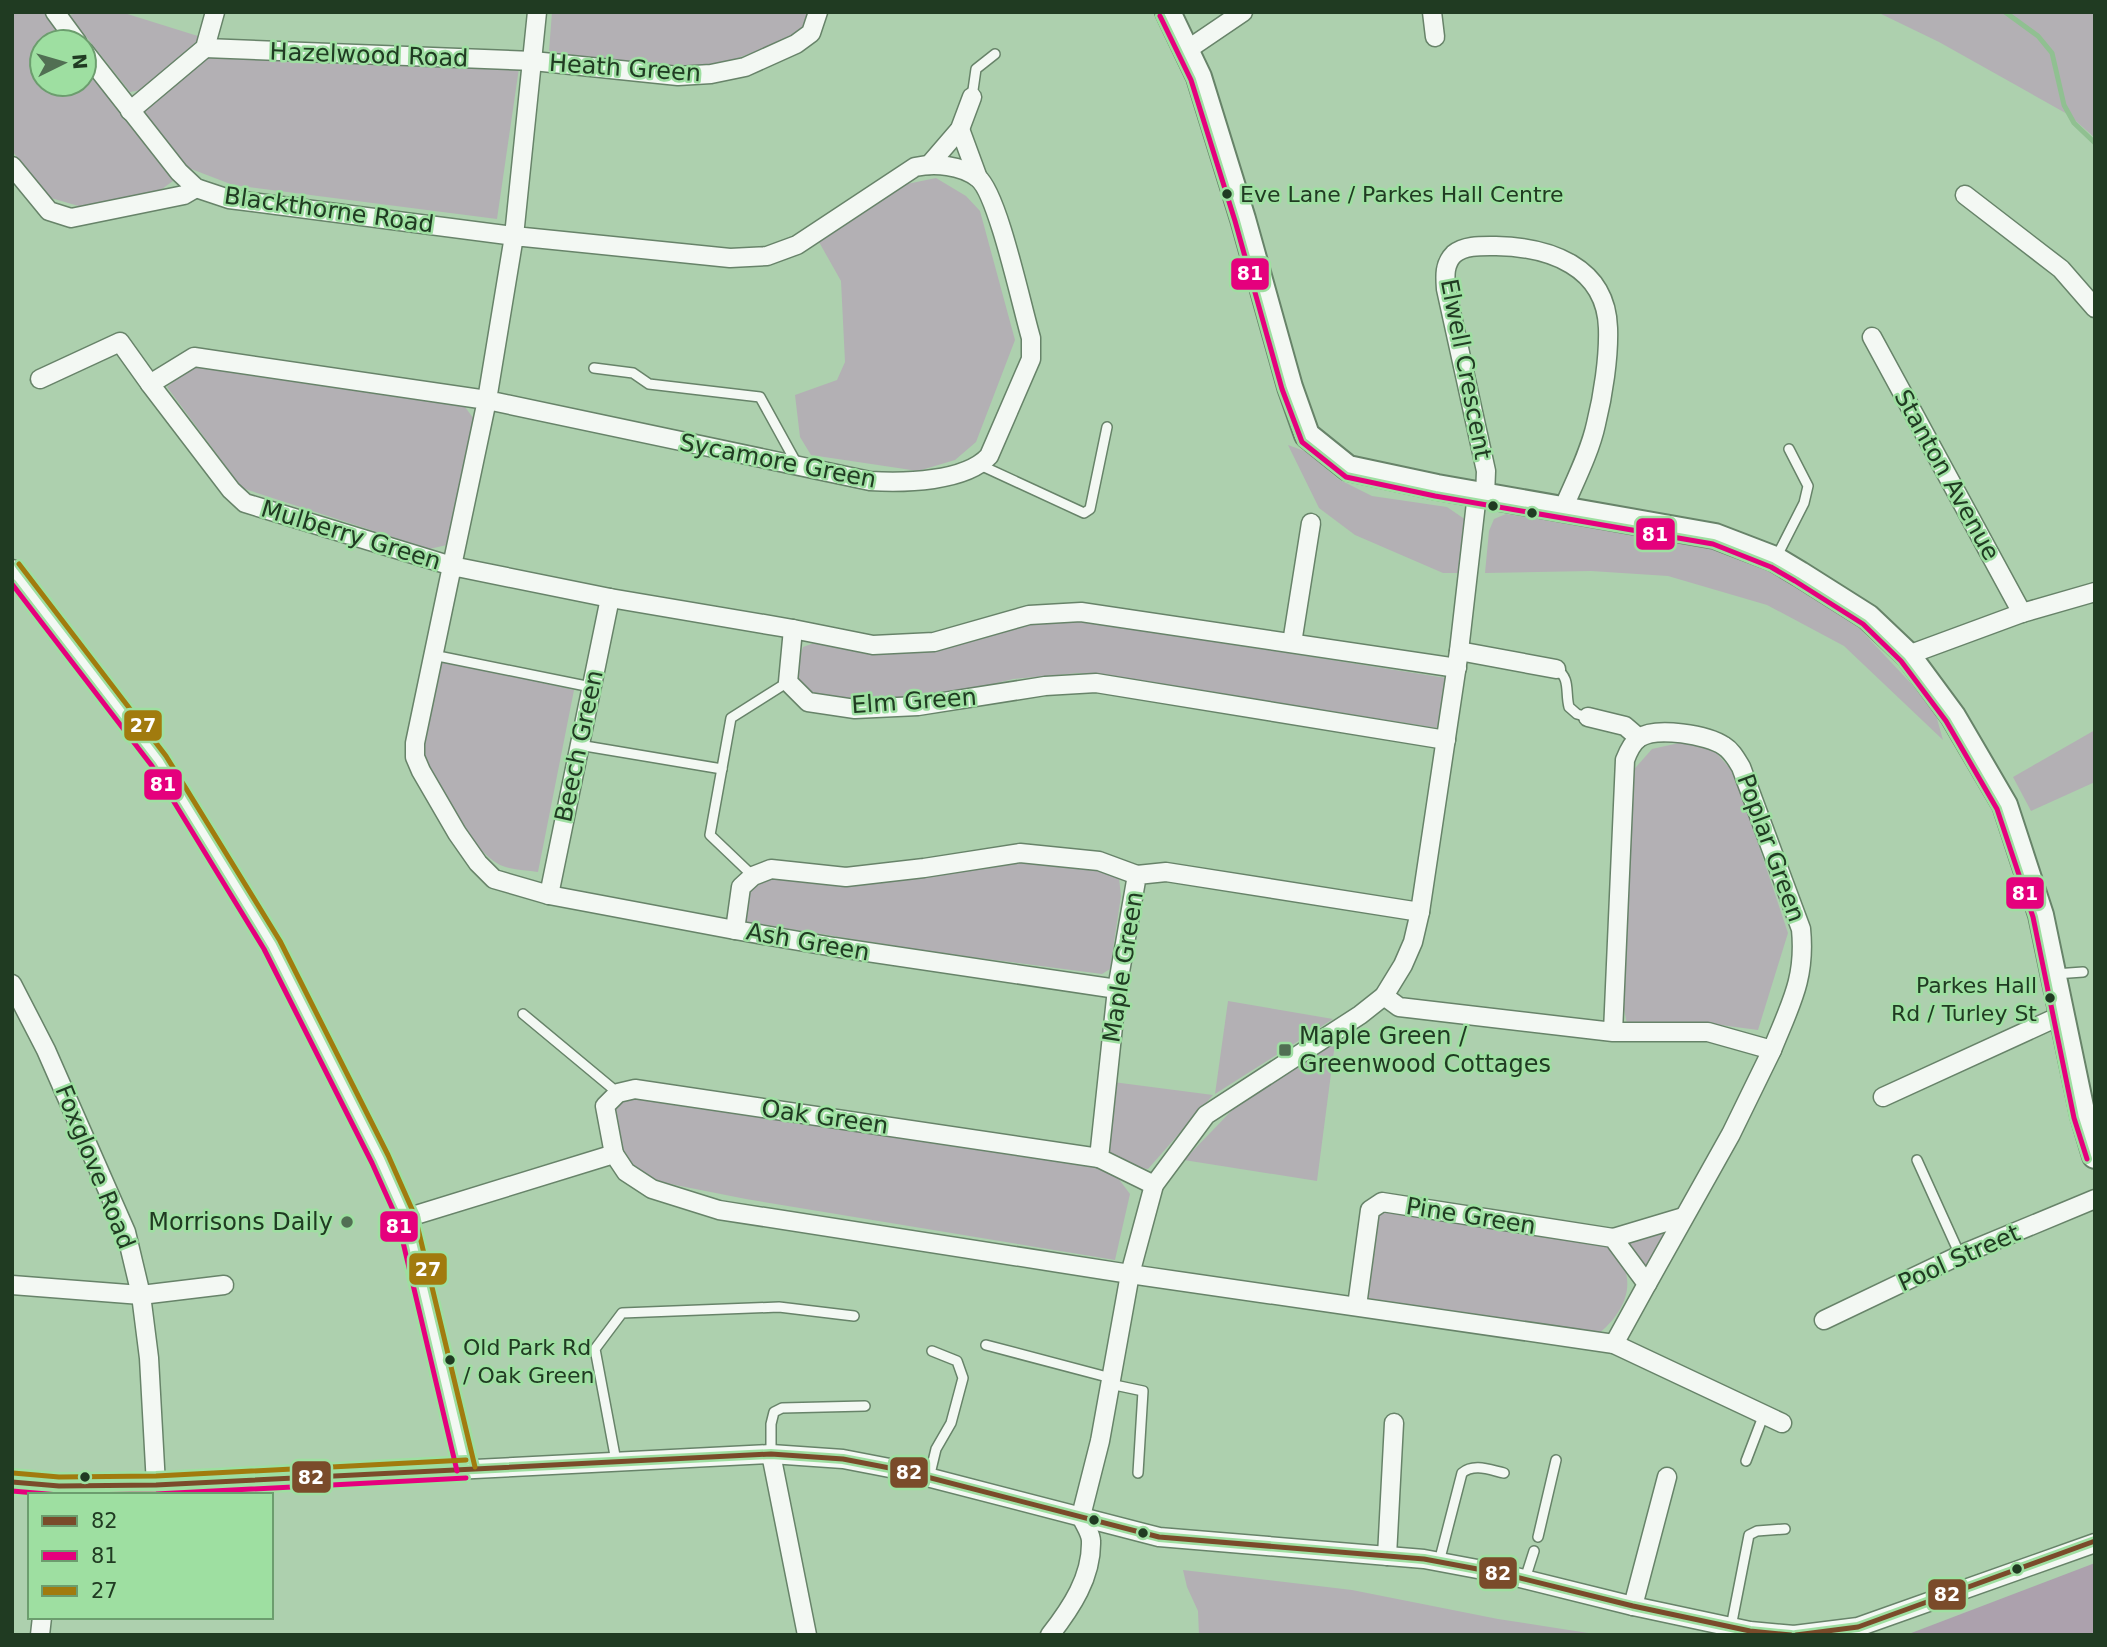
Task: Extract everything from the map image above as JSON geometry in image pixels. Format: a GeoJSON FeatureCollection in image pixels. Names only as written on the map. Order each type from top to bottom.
{"type":"FeatureCollection","features":[{"type":"Feature","properties":{"kind":"street"},"geometry":{"type":"LineString","coordinates":[[55,12],[67,28]]}},
{"type":"Feature","properties":{"kind":"street"},"geometry":{"type":"LineString","coordinates":[[130,111],[205,48],[215,12]]}},
{"type":"Feature","properties":{"kind":"street","name":"Heath Green"},"geometry":{"type":"LineString","coordinates":[[514,236],[537,12]]}},
{"type":"Feature","properties":{"kind":"street","name":"Heath Green"},"geometry":{"type":"LineString","coordinates":[[533,61],[678,76],[710,74],[745,66],[796,44],[811,33],[818,12]]}},
{"type":"Feature","properties":{"kind":"street"},"geometry":{"type":"LineString","coordinates":[[1168,12],[1199,77],[1290,387],[1307,435],[1348,468],[1481,495],[1715,536],[1775,559],[1868,617],[1908,655],[1953,716],[2005,805],[2041,915],[2062,1015],[2084,1090],[2095,1156]]}},
{"type":"Feature","properties":{"kind":"street"},"geometry":{"type":"LineString","coordinates":[[1187,50],[1243,12]]}},
{"type":"Feature","properties":{"kind":"street"},"geometry":{"type":"LineString","coordinates":[[1432,12],[1436,37]]}},
{"type":"Feature","properties":{"kind":"street","name":"Hazelwood Road"},"geometry":{"type":"LineString","coordinates":[[205,48],[533,61]]}},
{"type":"Feature","properties":{"kind":"street","name":"Blackthorne Road"},"geometry":{"type":"LineString","coordinates":[[98,69],[179,172],[196,188],[229,199],[514,236]]}},
{"type":"Feature","properties":{"kind":"street"},"geometry":{"type":"LineString","coordinates":[[929,164],[960,129],[972,97]]}},
{"type":"Feature","properties":{"kind":"street"},"geometry":{"type":"LineString","coordinates":[[960,129],[978,178],[996,209],[1031,338],[1031,359],[989,456],[980,465]]}},
{"type":"Feature","properties":{"kind":"street"},"geometry":{"type":"LineString","coordinates":[[150,384],[194,357],[202,357],[487,400],[514,236],[730,258],[767,256],[797,245],[915,167],[929,164],[946,166],[978,178]]}},
{"type":"Feature","properties":{"kind":"street"},"geometry":{"type":"LineString","coordinates":[[12,166],[49,211],[71,218],[184,195],[196,188]]}},
{"type":"Feature","properties":{"kind":"street"},"geometry":{"type":"LineString","coordinates":[[1965,195],[2061,269],[2095,308]]}},
{"type":"Feature","properties":{"kind":"street","name":"Elwell Crescent"},"geometry":{"type":"LineString","coordinates":[[1481,495],[1486,471],[1446,289],[1445,268],[1455,254],[1470,247],[1517,247],[1571,262],[1588,276],[1602,302],[1608,327],[1596,426],[1563,509]]}},
{"type":"Feature","properties":{"kind":"street","name":"Stanton Avenue"},"geometry":{"type":"LineString","coordinates":[[1872,337],[2022,613]]}},
{"type":"Feature","properties":{"kind":"street","name":"Mulberry Green"},"geometry":{"type":"LineString","coordinates":[[40,379],[120,342],[231,490],[245,503],[452,566],[487,400]]}},
{"type":"Feature","properties":{"kind":"street","name":"Sycamore Green"},"geometry":{"type":"LineString","coordinates":[[487,400],[870,481],[895,483],[940,477],[980,465]]}},
{"type":"Feature","properties":{"kind":"street"},"geometry":{"type":"LineString","coordinates":[[1050,1635],[1067,1613],[1087,1573],[1091,1539],[1081,1516],[1100,1441],[1130,1274],[1154,1185],[1206,1115],[1360,1015],[1384,996],[1413,942],[1420,912],[1481,495]]}},
{"type":"Feature","properties":{"kind":"street"},"geometry":{"type":"LineString","coordinates":[[1292,643],[1311,523]]}},
{"type":"Feature","properties":{"kind":"street"},"geometry":{"type":"LineString","coordinates":[[735,930],[549,895],[494,879],[486,871],[457,833],[415,757],[415,743],[452,566],[610,598],[873,645],[934,642],[1029,615],[1081,612],[1292,643],[1556,668]]}},
{"type":"Feature","properties":{"kind":"street"},"geometry":{"type":"LineString","coordinates":[[12,569],[159,761],[211,842],[272,945],[380,1159],[406,1218],[466,1469]]}},
{"type":"Feature","properties":{"kind":"street"},"geometry":{"type":"LineString","coordinates":[[1908,655],[2022,613],[2095,592]]}},
{"type":"Feature","properties":{"kind":"street","name":"Beech Green"},"geometry":{"type":"LineString","coordinates":[[549,895],[610,598]]}},
{"type":"Feature","properties":{"kind":"street"},"geometry":{"type":"LineString","coordinates":[[788,682],[793,629]]}},
{"type":"Feature","properties":{"kind":"street","name":"Elm Green"},"geometry":{"type":"LineString","coordinates":[[788,682],[808,702],[855,709],[918,706],[1045,686],[1096,683],[1446,740]]}},
{"type":"Feature","properties":{"kind":"street"},"geometry":{"type":"LineString","coordinates":[[1588,717],[1625,726],[1639,738],[1628,751],[1625,760],[1613,1032]]}},
{"type":"Feature","properties":{"kind":"street","name":"Poplar Green"},"geometry":{"type":"LineString","coordinates":[[1639,738],[1654,733],[1693,734],[1721,744],[1731,752],[1749,785],[1801,929],[1803,951],[1801,978],[1772,1050]]}},
{"type":"Feature","properties":{"kind":"street"},"geometry":{"type":"LineString","coordinates":[[753,876],[771,869],[846,877],[1020,853],[1099,862],[1137,875]]}},
{"type":"Feature","properties":{"kind":"street","name":"Maple Green"},"geometry":{"type":"LineString","coordinates":[[1099,1158],[1117,989],[1137,875],[1166,872],[1420,912]]}},
{"type":"Feature","properties":{"kind":"street","name":"Ash Green"},"geometry":{"type":"LineString","coordinates":[[753,876],[741,887],[735,930],[1117,989]]}},
{"type":"Feature","properties":{"kind":"street","name":"Foxglove Road"},"geometry":{"type":"LineString","coordinates":[[12,984],[46,1050],[127,1232],[141,1295],[149,1358],[156,1485]]}},
{"type":"Feature","properties":{"kind":"street"},"geometry":{"type":"LineString","coordinates":[[1384,996],[1399,1007],[1613,1032],[1708,1032],[1772,1050],[1731,1134],[1614,1344]]}},
{"type":"Feature","properties":{"kind":"street"},"geometry":{"type":"LineString","coordinates":[[1883,1097],[2062,1015]]}},
{"type":"Feature","properties":{"kind":"street","name":"Oak Green"},"geometry":{"type":"LineString","coordinates":[[618,1093],[635,1089],[1099,1158]]}},
{"type":"Feature","properties":{"kind":"street"},"geometry":{"type":"LineString","coordinates":[[618,1093],[605,1106],[614,1154],[626,1172],[652,1189],[719,1210],[1130,1274],[1614,1344],[1782,1423]]}},
{"type":"Feature","properties":{"kind":"street"},"geometry":{"type":"LineString","coordinates":[[406,1218],[614,1154]]}},
{"type":"Feature","properties":{"kind":"street"},"geometry":{"type":"LineString","coordinates":[[1099,1158],[1154,1185]]}},
{"type":"Feature","properties":{"kind":"street","name":"Pool Street"},"geometry":{"type":"LineString","coordinates":[[1824,1320],[1960,1255],[2095,1199]]}},
{"type":"Feature","properties":{"kind":"street","name":"Pine Green"},"geometry":{"type":"LineString","coordinates":[[1357,1306],[1370,1210],[1382,1202],[1613,1238]]}},
{"type":"Feature","properties":{"kind":"street"},"geometry":{"type":"LineString","coordinates":[[1647,1284],[1613,1238],[1683,1217]]}},
{"type":"Feature","properties":{"kind":"street"},"geometry":{"type":"LineString","coordinates":[[12,1285],[141,1295],[224,1285]]}},
{"type":"Feature","properties":{"kind":"street"},"geometry":{"type":"LineString","coordinates":[[1387,1556],[1394,1423]]}},
{"type":"Feature","properties":{"kind":"street"},"geometry":{"type":"LineString","coordinates":[[771,1454],[807,1635]]}},
{"type":"Feature","properties":{"kind":"street"},"geometry":{"type":"LineString","coordinates":[[12,1482],[58,1490],[771,1454],[843,1459],[929,1478],[1159,1537],[1439,1562],[1525,1579],[1750,1632],[1794,1635],[1858,1627],[2093,1542]]}},
{"type":"Feature","properties":{"kind":"street"},"geometry":{"type":"LineString","coordinates":[[1633,1606],[1667,1477]]}},
{"type":"Feature","properties":{"kind":"lane"},"geometry":{"type":"LineString","coordinates":[[972,97],[976,68],[995,54]]}},
{"type":"Feature","properties":{"kind":"lane"},"geometry":{"type":"LineString","coordinates":[[594,368],[633,373],[649,384],[760,397],[799,467]]}},
{"type":"Feature","properties":{"kind":"lane"},"geometry":{"type":"LineString","coordinates":[[980,465],[1084,513],[1090,509],[1107,427]]}},
{"type":"Feature","properties":{"kind":"lane"},"geometry":{"type":"LineString","coordinates":[[1775,559],[1804,503],[1808,486],[1790,449]]}},
{"type":"Feature","properties":{"kind":"lane"},"geometry":{"type":"LineString","coordinates":[[433,655],[591,687]]}},
{"type":"Feature","properties":{"kind":"lane"},"geometry":{"type":"LineString","coordinates":[[1556,668],[1564,674],[1566,680],[1569,707],[1577,714],[1588,717]]}},
{"type":"Feature","properties":{"kind":"lane"},"geometry":{"type":"LineString","coordinates":[[753,876],[710,835],[731,718],[788,682]]}},
{"type":"Feature","properties":{"kind":"lane"},"geometry":{"type":"LineString","coordinates":[[579,745],[722,769]]}},
{"type":"Feature","properties":{"kind":"lane"},"geometry":{"type":"LineString","coordinates":[[2054,975],[2084,972]]}},
{"type":"Feature","properties":{"kind":"lane"},"geometry":{"type":"LineString","coordinates":[[523,1014],[618,1093]]}},
{"type":"Feature","properties":{"kind":"lane"},"geometry":{"type":"LineString","coordinates":[[1917,1160],[1960,1255]]}},
{"type":"Feature","properties":{"kind":"lane"},"geometry":{"type":"LineString","coordinates":[[615,1461],[596,1349],[622,1313],[779,1307],[855,1316]]}},
{"type":"Feature","properties":{"kind":"lane"},"geometry":{"type":"LineString","coordinates":[[986,1345],[1143,1391],[1138,1473]]}},
{"type":"Feature","properties":{"kind":"lane"},"geometry":{"type":"LineString","coordinates":[[929,1478],[936,1449],[951,1423],[963,1378],[957,1361],[932,1351]]}},
{"type":"Feature","properties":{"kind":"lane"},"geometry":{"type":"LineString","coordinates":[[771,1454],[771,1424],[774,1412],[782,1408],[866,1406]]}},
{"type":"Feature","properties":{"kind":"lane"},"geometry":{"type":"LineString","coordinates":[[1746,1461],[1764,1414]]}},
{"type":"Feature","properties":{"kind":"lane"},"geometry":{"type":"LineString","coordinates":[[1538,1536],[1556,1460]]}},
{"type":"Feature","properties":{"kind":"lane"},"geometry":{"type":"LineString","coordinates":[[1439,1562],[1462,1473],[1475,1467],[1504,1474]]}},
{"type":"Feature","properties":{"kind":"lane"},"geometry":{"type":"LineString","coordinates":[[1731,1627],[1749,1535],[1756,1531],[1785,1529]]}},
{"type":"Feature","properties":{"kind":"lane"},"geometry":{"type":"LineString","coordinates":[[1525,1579],[1534,1551]]}},
{"type":"Feature","properties":{"kind":"shaded area"},"geometry":{"type":"Polygon","coordinates":[[[12,12],[44,12],[56,28],[28,28],[28,98],[98,98],[98,83],[173,181],[155,194],[82,207],[51,198],[12,151],[12,12]]]}},
{"type":"Feature","properties":{"kind":"shaded area"},"geometry":{"type":"Polygon","coordinates":[[[121,12],[201,37],[147,89],[130,92],[98,52],[98,28],[79,28],[69,15],[121,12]]]}},
{"type":"Feature","properties":{"kind":"shaded area"},"geometry":{"type":"Polygon","coordinates":[[[552,12],[811,12],[809,23],[788,39],[717,66],[679,70],[567,60],[549,51],[552,12]]]}},
{"type":"Feature","properties":{"kind":"shaded area"},"geometry":{"type":"Polygon","coordinates":[[[1877,12],[2095,12],[2095,138],[2069,115],[1939,42],[1877,12]]]}},
{"type":"Feature","properties":{"kind":"shaded area"},"geometry":{"type":"Polygon","coordinates":[[[207,57],[519,68],[497,219],[233,185],[186,167],[142,110],[207,57]]]}},
{"type":"Feature","properties":{"kind":"shaded area"},"geometry":{"type":"Polygon","coordinates":[[[936,178],[966,196],[980,211],[1015,340],[976,442],[955,460],[918,471],[811,455],[800,437],[795,395],[837,380],[845,362],[841,281],[819,242],[907,184],[936,178]]]}},
{"type":"Feature","properties":{"kind":"shaded area"},"geometry":{"type":"Polygon","coordinates":[[[193,365],[465,407],[474,419],[447,545],[429,549],[242,488],[167,387],[193,365]]]}},
{"type":"Feature","properties":{"kind":"shaded area"},"geometry":{"type":"Polygon","coordinates":[[[1288,445],[1307,452],[1338,479],[1372,496],[1447,507],[1466,520],[1461,573],[1443,573],[1355,535],[1319,508],[1288,445]]]}},
{"type":"Feature","properties":{"kind":"shaded area"},"geometry":{"type":"Polygon","coordinates":[[[1506,514],[1622,531],[1716,549],[1785,576],[1844,612],[1934,708],[1943,740],[1844,646],[1767,605],[1668,576],[1591,571],[1485,573],[1489,531],[1494,519],[1506,514]]]}},
{"type":"Feature","properties":{"kind":"shaded area"},"geometry":{"type":"Polygon","coordinates":[[[1078,620],[1446,678],[1437,728],[1079,673],[1013,679],[958,693],[888,704],[810,696],[798,673],[803,647],[814,643],[875,654],[937,645],[1017,624],[1078,620]]]}},
{"type":"Feature","properties":{"kind":"shaded area"},"geometry":{"type":"Polygon","coordinates":[[[441,660],[574,690],[538,872],[504,867],[488,857],[455,816],[420,756],[441,660]]]}},
{"type":"Feature","properties":{"kind":"shaded area"},"geometry":{"type":"Polygon","coordinates":[[[2095,730],[2095,782],[2031,811],[2013,777],[2095,730]]]}},
{"type":"Feature","properties":{"kind":"shaded area"},"geometry":{"type":"Polygon","coordinates":[[[1688,741],[1712,748],[1735,774],[1788,933],[1758,1030],[1713,1024],[1627,1024],[1623,1004],[1629,775],[1652,749],[1688,741]]]}},
{"type":"Feature","properties":{"kind":"shaded area"},"geometry":{"type":"Polygon","coordinates":[[[1020,863],[1091,866],[1119,878],[1121,896],[1110,969],[1102,974],[933,952],[742,921],[746,893],[769,877],[853,886],[1020,863]]]}},
{"type":"Feature","properties":{"kind":"shaded area"},"geometry":{"type":"Polygon","coordinates":[[[1228,1001],[1333,1019],[1215,1094],[1228,1001]]]}},
{"type":"Feature","properties":{"kind":"shaded area"},"geometry":{"type":"Polygon","coordinates":[[[1335,1043],[1317,1181],[1184,1160],[1238,1104],[1335,1043]]]}},
{"type":"Feature","properties":{"kind":"shaded area"},"geometry":{"type":"Polygon","coordinates":[[[1113,1082],[1213,1095],[1148,1169],[1126,1166],[1103,1150],[1113,1082]]]}},
{"type":"Feature","properties":{"kind":"shaded area"},"geometry":{"type":"Polygon","coordinates":[[[631,1096],[1085,1162],[1118,1178],[1130,1194],[1115,1260],[746,1199],[655,1181],[622,1157],[613,1119],[618,1103],[631,1096]]]}},
{"type":"Feature","properties":{"kind":"shaded area"},"geometry":{"type":"Polygon","coordinates":[[[1381,1209],[1602,1242],[1618,1257],[1624,1267],[1627,1277],[1626,1296],[1617,1314],[1597,1335],[1367,1298],[1373,1218],[1381,1209]]]}},
{"type":"Feature","properties":{"kind":"shaded area"},"geometry":{"type":"Polygon","coordinates":[[[1672,1231],[1645,1273],[1627,1243],[1672,1231]]]}},
{"type":"Feature","properties":{"kind":"shaded area"},"geometry":{"type":"Polygon","coordinates":[[[2095,1563],[2095,1635],[1906,1635],[2095,1563]]]}},
{"type":"Feature","properties":{"kind":"shaded area"},"geometry":{"type":"Polygon","coordinates":[[[1183,1570],[1352,1590],[1498,1619],[1601,1635],[1199,1635],[1198,1611],[1183,1570]]]}},
{"type":"Feature","properties":{"kind":"waterway"},"geometry":{"type":"LineString","coordinates":[[2005,12],[2038,36],[2052,53],[2064,105],[2074,123],[2095,143]]}},
{"type":"Feature","properties":{"kind":"transit line","name":"81"},"geometry":{"type":"LineString","coordinates":[[1160,16],[1191,80],[1235,221],[1282,389],[1302,442],[1346,477],[1435,496],[1713,544],[1771,567],[1795,581],[1863,624],[1901,661],[1946,721],[1997,809],[2033,917],[2074,1118],[2087,1159]]}},
{"type":"Feature","properties":{"kind":"transit line","name":"27"},"geometry":{"type":"LineString","coordinates":[[19,564],[166,756],[280,941],[388,1155],[415,1216],[475,1467]]}},
{"type":"Feature","properties":{"kind":"transit line","name":"81"},"geometry":{"type":"LineString","coordinates":[[12,584],[152,766],[264,949],[372,1163],[398,1221],[457,1471]]}},
{"type":"Feature","properties":{"kind":"transit line","name":"82"},"geometry":{"type":"LineString","coordinates":[[12,1482],[59,1486],[156,1485],[771,1454],[843,1459],[900,1470],[1159,1537],[1424,1559],[1504,1574],[1750,1631],[1791,1635]]}},
{"type":"Feature","properties":{"kind":"transit line","name":"27"},"geometry":{"type":"LineString","coordinates":[[13,1473],[59,1477],[156,1476],[466,1460]]}},
{"type":"Feature","properties":{"kind":"transit line","name":"81"},"geometry":{"type":"LineString","coordinates":[[175,1493],[466,1478]]}},
{"type":"Feature","properties":{"kind":"transit line","name":"81"},"geometry":{"type":"LineString","coordinates":[[12,1491],[36,1493]]}},
{"type":"Feature","properties":{"kind":"transit line","name":"82"},"geometry":{"type":"LineString","coordinates":[[1796,1635],[1858,1627],[2095,1541]]}},
{"type":"Feature","properties":{"kind":"place","name":"Eve Lane / Parkes Hall Centre"},"geometry":{"type":"Point","coordinates":[1227,194]}},
{"type":"Feature","properties":{"kind":"place","name":"Parkes Hall Rd / Turley St"},"geometry":{"type":"Point","coordinates":[2050,998]}},
{"type":"Feature","properties":{"kind":"place","name":"Maple Green / Greenwood Cottages"},"geometry":{"type":"Point","coordinates":[1285,1050]}},
{"type":"Feature","properties":{"kind":"place","name":"Morrisons Daily"},"geometry":{"type":"Point","coordinates":[347,1222]}},
{"type":"Feature","properties":{"kind":"place","name":"Old Park Rd / Oak Green"},"geometry":{"type":"Point","coordinates":[450,1360]}}]}
